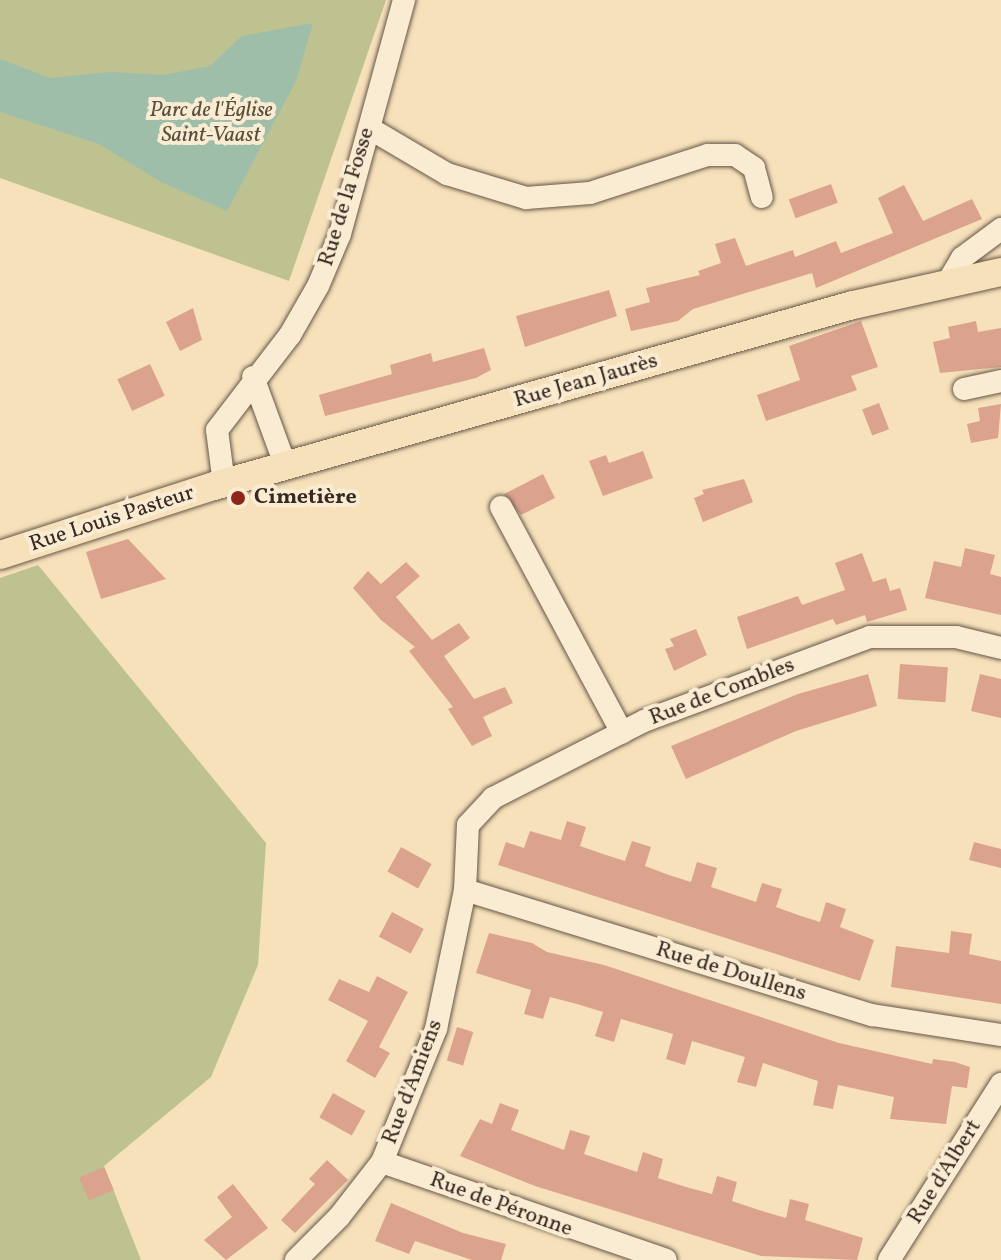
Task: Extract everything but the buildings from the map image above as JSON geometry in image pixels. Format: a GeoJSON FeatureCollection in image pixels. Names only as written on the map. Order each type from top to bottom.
{"type":"FeatureCollection","features":[{"type":"Feature","properties":{"kind":"main road","name":"Rue Jean Jaurès"},"geometry":{"type":"LineString","coordinates":[[224,484],[949,280],[1001,272]]}},
{"type":"Feature","properties":{"kind":"main road","name":"Rue Louis Pasteur"},"geometry":{"type":"LineString","coordinates":[[0,555],[224,484]]}},
{"type":"Feature","properties":{"kind":"street","name":"Rue de la Fosse"},"geometry":{"type":"LineString","coordinates":[[224,484],[217,430],[253,377],[290,335],[318,286],[340,234],[404,0]]}},
{"type":"Feature","properties":{"kind":"street"},"geometry":{"type":"LineString","coordinates":[[369,128],[447,174],[526,198],[590,193],[708,155],[735,155],[754,168],[762,197]]}},
{"type":"Feature","properties":{"kind":"street"},"geometry":{"type":"LineString","coordinates":[[949,280],[962,258],[1001,229]]}},
{"type":"Feature","properties":{"kind":"street"},"geometry":{"type":"LineString","coordinates":[[253,377],[286,467]]}},
{"type":"Feature","properties":{"kind":"street"},"geometry":{"type":"LineString","coordinates":[[964,389],[1001,381]]}},
{"type":"Feature","properties":{"kind":"street"},"geometry":{"type":"LineString","coordinates":[[501,507],[622,733]]}},
{"type":"Feature","properties":{"kind":"street","name":"Rue de Combles"},"geometry":{"type":"LineString","coordinates":[[468,825],[493,798],[622,733],[870,637],[956,637],[1001,648]]}},
{"type":"Feature","properties":{"kind":"street","name":"Rue d'Amiens"},"geometry":{"type":"LineString","coordinates":[[296,1260],[339,1217],[382,1162],[436,1029],[465,890],[468,825]]}},
{"type":"Feature","properties":{"kind":"street","name":"Rue de Doullens"},"geometry":{"type":"LineString","coordinates":[[465,890],[872,1015],[1001,1035]]}},
{"type":"Feature","properties":{"kind":"street","name":"Rue d'Albert"},"geometry":{"type":"LineString","coordinates":[[889,1260],[1001,1084]]}},
{"type":"Feature","properties":{"kind":"street","name":"Rue de Péronne"},"geometry":{"type":"LineString","coordinates":[[382,1162],[666,1260]]}},
{"type":"Feature","properties":{"kind":"green space","name":"Parc de l'Église Saint-Vaast"},"geometry":{"type":"Polygon","coordinates":[[[0,0],[386,0],[289,281],[0,178],[0,0]]]}},
{"type":"Feature","properties":{"kind":"green space"},"geometry":{"type":"Polygon","coordinates":[[[38,565],[266,843],[258,965],[211,1077],[104,1166],[141,1260],[0,1260],[0,578],[38,565]]]}},
{"type":"Feature","properties":{"kind":"shaded area"},"geometry":{"type":"Polygon","coordinates":[[[313,23],[296,81],[227,211],[161,182],[99,144],[0,112],[0,59],[50,78],[111,72],[163,75],[210,66],[242,36],[313,23]]]}},
{"type":"Feature","properties":{"kind":"place","name":"Cimetière"},"geometry":{"type":"Point","coordinates":[238,498]}}]}
